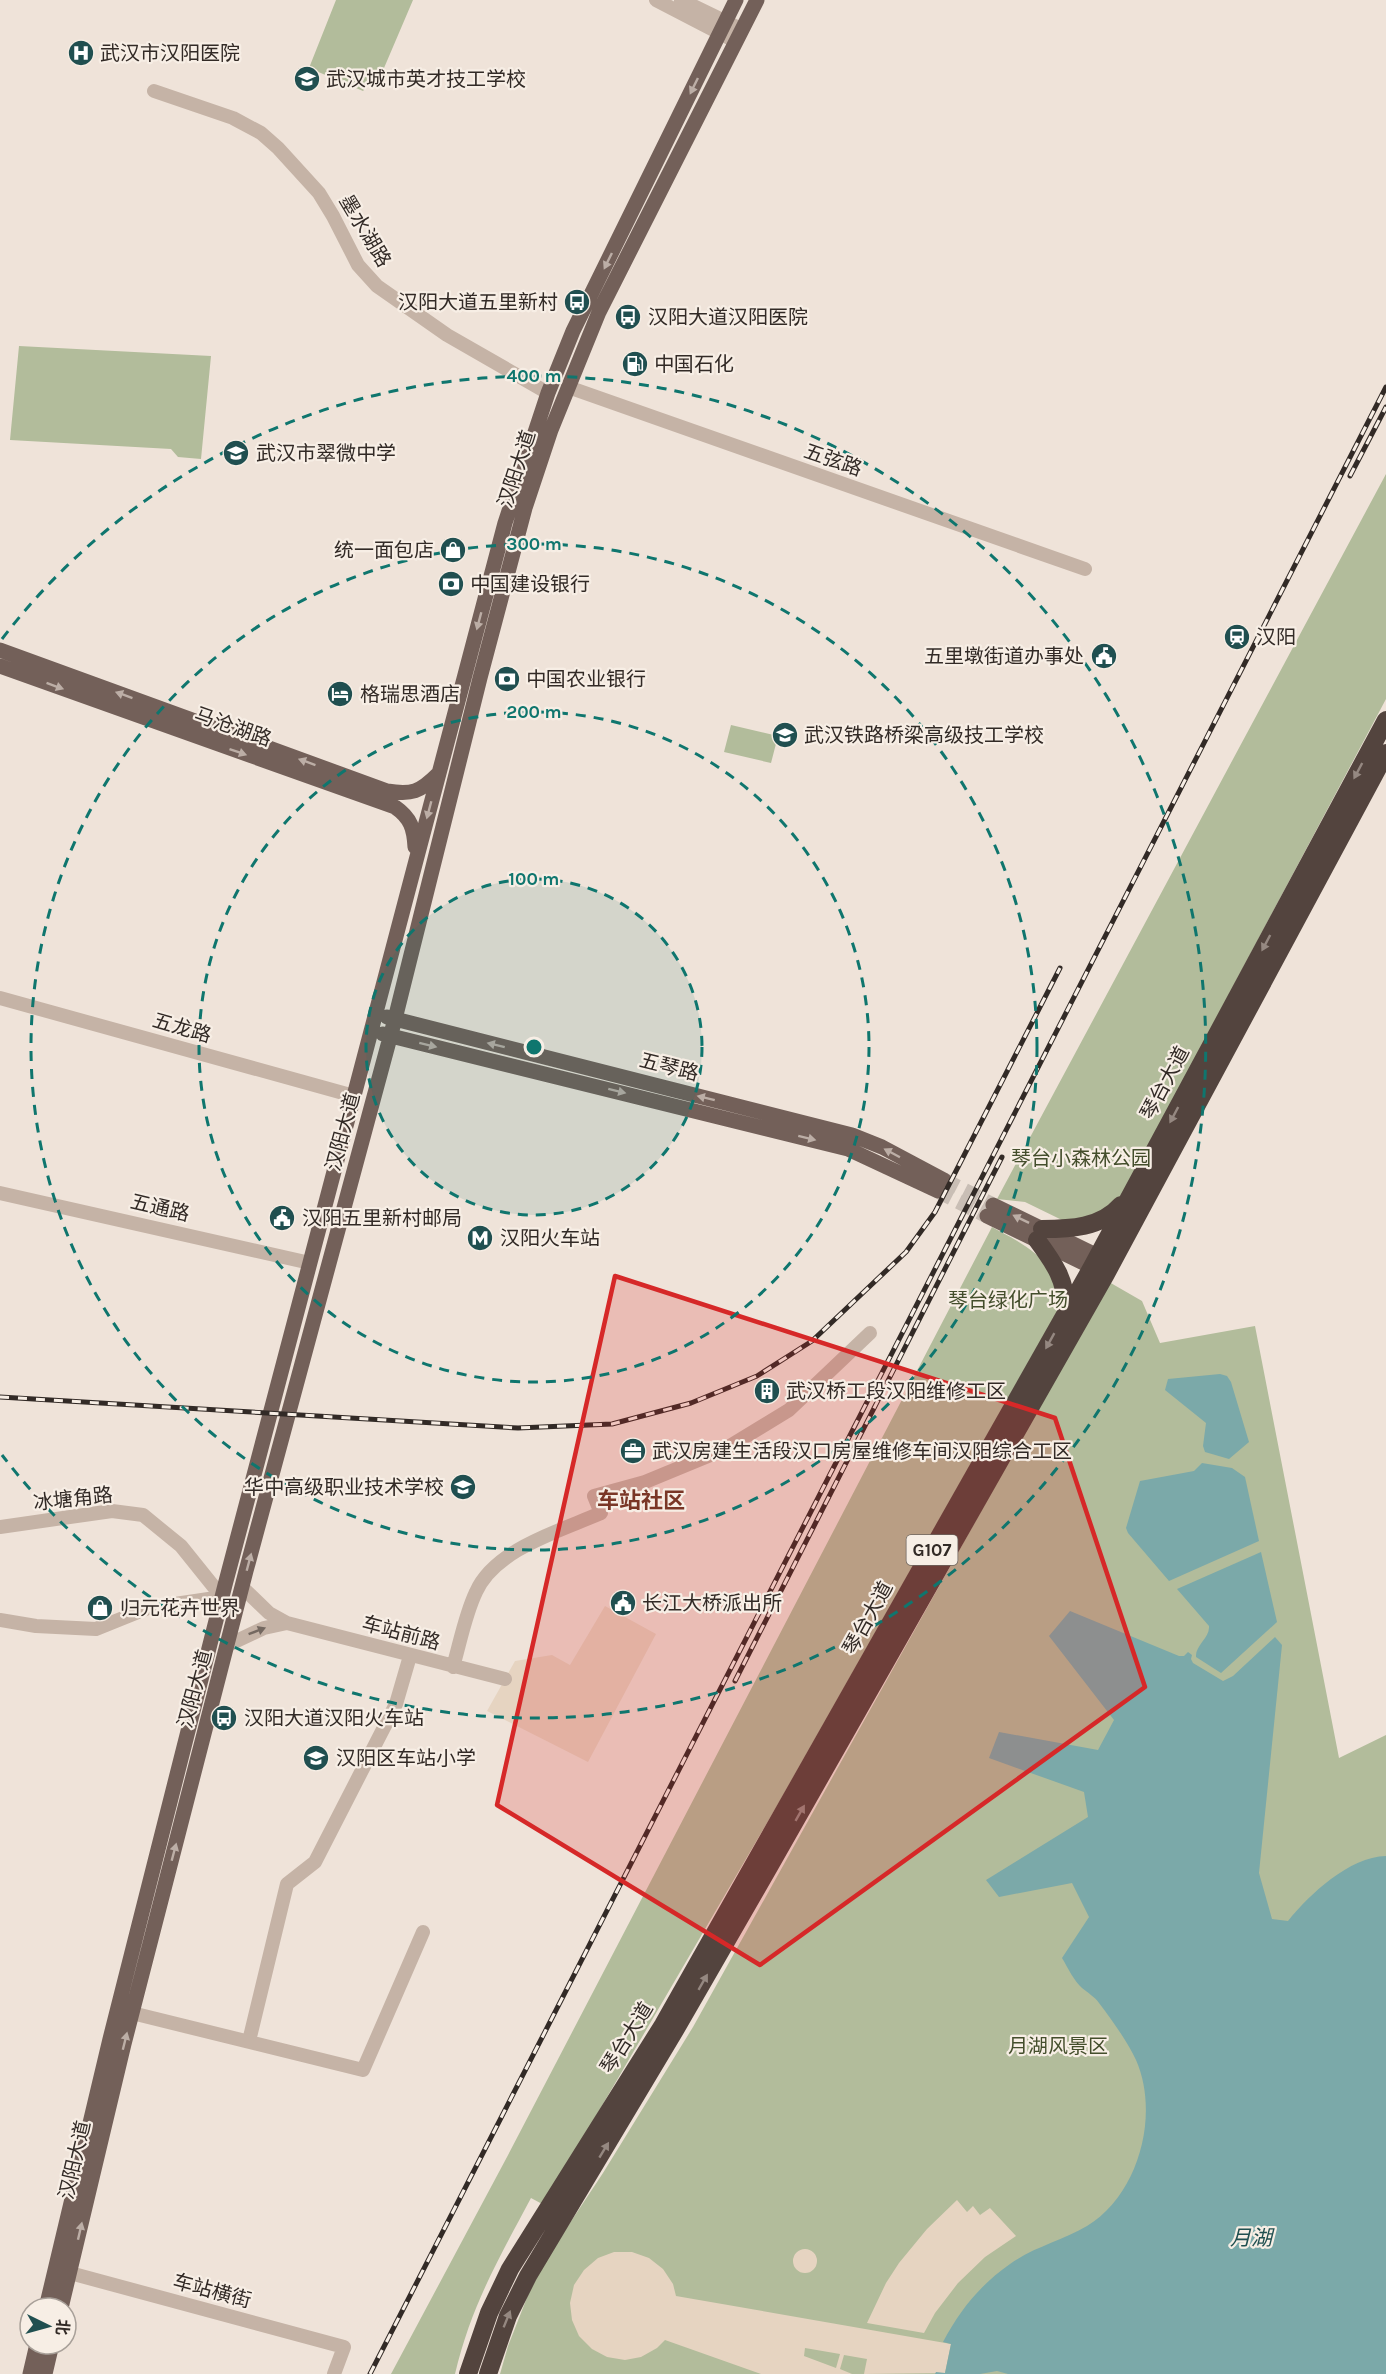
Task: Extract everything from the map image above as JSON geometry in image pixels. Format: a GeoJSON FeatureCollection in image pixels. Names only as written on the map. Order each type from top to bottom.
{"type":"FeatureCollection","features":[{"type":"Feature","properties":{"kind":"highway","name":"琴台大道"},"geometry":{"type":"LineString","coordinates":[[468,2374],[489,2313],[510,2269],[663,2025],[1066,1312],[1102,1265],[1132,1193],[1386,720]]}},
{"type":"Feature","properties":{"kind":"highway","name":"琴台大道"},"geometry":{"type":"LineString","coordinates":[[488,2374],[508,2316],[528,2276],[716,1960],[1386,753]]}},
{"type":"Feature","properties":{"kind":"highway"},"geometry":{"type":"LineString","coordinates":[[1066,1312],[1066,1293],[1061,1277],[1039,1235],[1100,1221],[1116,1210],[1132,1193]]}},
{"type":"Feature","properties":{"kind":"main road","name":"汉阳大道"},"geometry":{"type":"LineString","coordinates":[[49,2296],[110,2039],[222,1597],[505,523],[548,393],[573,331],[736,0]]}},
{"type":"Feature","properties":{"kind":"main road","name":"汉阳大道"},"geometry":{"type":"LineString","coordinates":[[64,2296],[132,2013],[242,1587],[391,1036],[525,508],[551,430],[599,312],[757,0]]}},
{"type":"Feature","properties":{"kind":"main road","name":"马沧湖路"},"geometry":{"type":"LineString","coordinates":[[0,650],[387,791],[409,794],[427,785],[438,774]]}},
{"type":"Feature","properties":{"kind":"main road","name":"马沧湖路"},"geometry":{"type":"LineString","coordinates":[[0,666],[395,807],[406,814],[413,825],[416,859]]}},
{"type":"Feature","properties":{"kind":"main road","name":"五琴路"},"geometry":{"type":"LineString","coordinates":[[371,1031],[848,1149],[941,1185],[872,1142],[852,1135],[376,1014]]}},
{"type":"Feature","properties":{"kind":"main road"},"geometry":{"type":"LineString","coordinates":[[990,1210],[1102,1265]]}},
{"type":"Feature","properties":{"kind":"main road"},"geometry":{"type":"LineString","coordinates":[[30,2374],[34,2356]]}},
{"type":"Feature","properties":{"kind":"main road"},"geometry":{"type":"LineString","coordinates":[[45,2374],[49,2356]]}},
{"type":"Feature","properties":{"kind":"street"},"geometry":{"type":"LineString","coordinates":[[656,0],[738,35]]}},
{"type":"Feature","properties":{"kind":"street"},"geometry":{"type":"LineString","coordinates":[[681,0],[723,28]]}},
{"type":"Feature","properties":{"kind":"street","name":"墨水湖路"},"geometry":{"type":"LineString","coordinates":[[154,91],[232,118],[261,133],[319,193],[358,265],[377,286],[447,335],[548,393]]}},
{"type":"Feature","properties":{"kind":"street","name":"五弦路"},"geometry":{"type":"LineString","coordinates":[[568,387],[1085,569]]}},
{"type":"Feature","properties":{"kind":"street","name":"五龙路"},"geometry":{"type":"LineString","coordinates":[[0,998],[354,1096]]}},
{"type":"Feature","properties":{"kind":"street","name":"五通路"},"geometry":{"type":"LineString","coordinates":[[0,1193],[310,1263]]}},
{"type":"Feature","properties":{"kind":"street"},"geometry":{"type":"LineString","coordinates":[[453,1667],[476,1592],[493,1567],[511,1553],[601,1513],[594,1496],[645,1482],[726,1449],[795,1405],[870,1333]]}},
{"type":"Feature","properties":{"kind":"street","name":"冰塘角路"},"geometry":{"type":"LineString","coordinates":[[0,1527],[112,1511],[143,1515],[182,1546],[222,1597]]}},
{"type":"Feature","properties":{"kind":"street"},"geometry":{"type":"LineString","coordinates":[[242,1587],[269,1613],[287,1623]]}},
{"type":"Feature","properties":{"kind":"street"},"geometry":{"type":"LineString","coordinates":[[0,1620],[36,1626],[96,1629],[148,1608],[222,1597]]}},
{"type":"Feature","properties":{"kind":"street"},"geometry":{"type":"LineString","coordinates":[[228,1645],[264,1628],[287,1623]]}},
{"type":"Feature","properties":{"kind":"street","name":"车站前路"},"geometry":{"type":"LineString","coordinates":[[287,1623],[505,1679]]}},
{"type":"Feature","properties":{"kind":"street"},"geometry":{"type":"LineString","coordinates":[[249,2041],[287,1884],[315,1862],[396,1704],[410,1656]]}},
{"type":"Feature","properties":{"kind":"street"},"geometry":{"type":"LineString","coordinates":[[132,2013],[363,2070],[423,1932]]}},
{"type":"Feature","properties":{"kind":"street","name":"车站横街"},"geometry":{"type":"LineString","coordinates":[[70,2272],[344,2347],[334,2374]]}},
{"type":"Feature","properties":{"kind":"highlighted area"},"geometry":{"type":"Polygon","coordinates":[[[615,1276],[1055,1418],[1145,1687],[760,1965],[497,1805],[615,1276]]]}},
{"type":"Feature","properties":{"kind":"green space"},"geometry":{"type":"Polygon","coordinates":[[[336,0],[413,0],[384,68],[363,91],[309,68],[336,0]]]}},
{"type":"Feature","properties":{"kind":"green space"},"geometry":{"type":"Polygon","coordinates":[[[19,346],[211,356],[201,459],[178,457],[171,449],[10,440],[19,346]]]}},
{"type":"Feature","properties":{"kind":"green space","name":"琴台小森林公园"},"geometry":{"type":"Polygon","coordinates":[[[1386,474],[1386,699],[1120,1199],[1098,1217],[1064,1221],[1025,1202],[997,1199],[1386,474]]]}},
{"type":"Feature","properties":{"kind":"green space"},"geometry":{"type":"Polygon","coordinates":[[[731,725],[778,736],[771,763],[724,752],[731,725]]]}},
{"type":"Feature","properties":{"kind":"green space","name":"琴台绿化广场"},"geometry":{"type":"Polygon","coordinates":[[[992,1227],[1027,1247],[1049,1268],[1057,1284],[1058,1310],[778,1804],[544,2205],[531,2198],[478,2304],[455,2374],[391,2374],[507,2157],[992,1227]]]}},
{"type":"Feature","properties":{"kind":"green space","name":"月湖风景区"},"geometry":{"type":"Polygon","coordinates":[[[1109,1282],[1142,1301],[1160,1343],[1255,1326],[1339,1758],[1386,1735],[1386,2374],[500,2374],[508,2346],[530,2290],[552,2250],[603,2173],[693,2027],[1109,1282]]]}},
{"type":"Feature","properties":{"kind":"shaded area"},"geometry":{"type":"Polygon","coordinates":[[[605,1606],[656,1634],[588,1762],[487,1711],[515,1661],[552,1655],[570,1665],[605,1606]]]}},
{"type":"Feature","properties":{"kind":"shaded area"},"geometry":{"type":"Polygon","coordinates":[[[957,2200],[967,2212],[973,2206],[980,2215],[990,2208],[1016,2236],[985,2257],[958,2283],[935,2313],[924,2333],[867,2323],[886,2283],[899,2263],[927,2229],[957,2200]]]}},
{"type":"Feature","properties":{"kind":"shaded area"},"geometry":{"type":"Polygon","coordinates":[[[805,2249],[814,2252],[817,2261],[814,2270],[805,2273],[796,2270],[793,2261],[796,2252],[805,2249]]]}},
{"type":"Feature","properties":{"kind":"shaded area"},"geometry":{"type":"Polygon","coordinates":[[[614,2252],[632,2252],[649,2258],[663,2269],[673,2284],[676,2296],[951,2344],[945,2373],[864,2374],[867,2359],[844,2355],[840,2369],[852,2374],[761,2374],[665,2340],[657,2348],[641,2357],[625,2360],[607,2357],[592,2349],[579,2336],[572,2320],[570,2303],[574,2285],[584,2270],[598,2258],[614,2252]],[[805,2348],[804,2356],[836,2368],[840,2354],[805,2348]]]}},
{"type":"Feature","properties":{"kind":"water"},"geometry":{"type":"Polygon","coordinates":[[[1220,1374],[1227,1376],[1231,1382],[1249,1442],[1229,1459],[1205,1452],[1203,1446],[1206,1423],[1165,1390],[1168,1379],[1220,1374]]]}},
{"type":"Feature","properties":{"kind":"water"},"geometry":{"type":"Polygon","coordinates":[[[1202,1463],[1232,1468],[1245,1477],[1259,1541],[1169,1581],[1126,1528],[1140,1481],[1194,1471],[1202,1463]]]}},
{"type":"Feature","properties":{"kind":"water"},"geometry":{"type":"Polygon","coordinates":[[[1261,1552],[1277,1622],[1221,1673],[1196,1657],[1209,1626],[1177,1589],[1261,1552]]]}},
{"type":"Feature","properties":{"kind":"water","name":"月湖"},"geometry":{"type":"Polygon","coordinates":[[[1070,1611],[1179,1656],[1184,1656],[1188,1652],[1192,1655],[1193,1663],[1223,1681],[1233,1676],[1275,1637],[1282,1645],[1259,1873],[1272,1919],[1288,1921],[1331,1879],[1358,1863],[1386,1856],[1386,2374],[1008,2374],[997,2371],[980,2374],[935,2374],[936,2372],[945,2373],[951,2344],[943,2342],[964,2309],[989,2281],[1019,2258],[1087,2226],[1105,2212],[1120,2195],[1132,2174],[1145,2128],[1146,2104],[1143,2081],[1136,2060],[1109,2016],[1096,1999],[1076,1982],[1062,1958],[1089,1917],[1072,1883],[999,1897],[986,1880],[1088,1817],[1084,1792],[989,1758],[999,1732],[1098,1750],[1114,1720],[1049,1636],[1070,1611]]]}},
{"type":"Feature","properties":{"kind":"tunnel"},"geometry":{"type":"LineString","coordinates":[[944,1180],[993,1205]]}},
{"type":"Feature","properties":{"kind":"tunnel"},"geometry":{"type":"LineString","coordinates":[[938,1191],[987,1216]]}},
{"type":"Feature","properties":{"kind":"railway"},"geometry":{"type":"LineString","coordinates":[[370,2374],[1386,387]]}},
{"type":"Feature","properties":{"kind":"railway"},"geometry":{"type":"LineString","coordinates":[[1350,476],[1386,407]]}},
{"type":"Feature","properties":{"kind":"railway"},"geometry":{"type":"LineString","coordinates":[[0,1397],[518,1428],[612,1424],[691,1403],[757,1376],[812,1341],[906,1252],[935,1212],[1060,968]]}},
{"type":"Feature","properties":{"kind":"railway"},"geometry":{"type":"LineString","coordinates":[[735,1681],[1002,1157]]}},
{"type":"Feature","properties":{"kind":"place","name":"武汉市汉阳医院"},"geometry":{"type":"Point","coordinates":[81,53]}},
{"type":"Feature","properties":{"kind":"place","name":"武汉城市英才技工学校"},"geometry":{"type":"Point","coordinates":[307,79]}},
{"type":"Feature","properties":{"kind":"place","name":"汉阳大道五里新村"},"geometry":{"type":"Point","coordinates":[577,302]}},
{"type":"Feature","properties":{"kind":"place","name":"汉阳大道汉阳医院"},"geometry":{"type":"Point","coordinates":[628,317]}},
{"type":"Feature","properties":{"kind":"place","name":"中国石化"},"geometry":{"type":"Point","coordinates":[635,364]}},
{"type":"Feature","properties":{"kind":"place","name":"武汉市翠微中学"},"geometry":{"type":"Point","coordinates":[236,453]}},
{"type":"Feature","properties":{"kind":"place","name":"统一面包店"},"geometry":{"type":"Point","coordinates":[453,550]}},
{"type":"Feature","properties":{"kind":"place","name":"中国建设银行"},"geometry":{"type":"Point","coordinates":[451,584]}},
{"type":"Feature","properties":{"kind":"place","name":"汉阳"},"geometry":{"type":"Point","coordinates":[1237,637]}},
{"type":"Feature","properties":{"kind":"place","name":"五里墩街道办事处"},"geometry":{"type":"Point","coordinates":[1104,656]}},
{"type":"Feature","properties":{"kind":"place","name":"中国农业银行"},"geometry":{"type":"Point","coordinates":[507,679]}},
{"type":"Feature","properties":{"kind":"place","name":"格瑞思酒店"},"geometry":{"type":"Point","coordinates":[340,694]}},
{"type":"Feature","properties":{"kind":"place","name":"武汉铁路桥梁高级技工学校"},"geometry":{"type":"Point","coordinates":[785,735]}},
{"type":"Feature","properties":{"kind":"place","name":"汉阳五里新村邮局"},"geometry":{"type":"Point","coordinates":[282,1218]}},
{"type":"Feature","properties":{"kind":"place","name":"汉阳火车站"},"geometry":{"type":"Point","coordinates":[480,1238]}},
{"type":"Feature","properties":{"kind":"place","name":"武汉桥工段汉阳维修工区"},"geometry":{"type":"Point","coordinates":[767,1391]}},
{"type":"Feature","properties":{"kind":"place","name":"武汉房建生活段汉口房屋维修车间汉阳综合工区"},"geometry":{"type":"Point","coordinates":[633,1451]}},
{"type":"Feature","properties":{"kind":"place","name":"华中高级职业技术学校"},"geometry":{"type":"Point","coordinates":[463,1487]}},
{"type":"Feature","properties":{"kind":"place","name":"长江大桥派出所"},"geometry":{"type":"Point","coordinates":[623,1603]}},
{"type":"Feature","properties":{"kind":"place","name":"归元花卉世界"},"geometry":{"type":"Point","coordinates":[100,1608]}},
{"type":"Feature","properties":{"kind":"place","name":"汉阳大道汉阳火车站"},"geometry":{"type":"Point","coordinates":[224,1718]}},
{"type":"Feature","properties":{"kind":"place","name":"汉阳区车站小学"},"geometry":{"type":"Point","coordinates":[316,1758]}},
{"type":"Feature","properties":{"kind":"district","name":"车站社区"},"geometry":{"type":"Point","coordinates":[641,1501]}}]}
